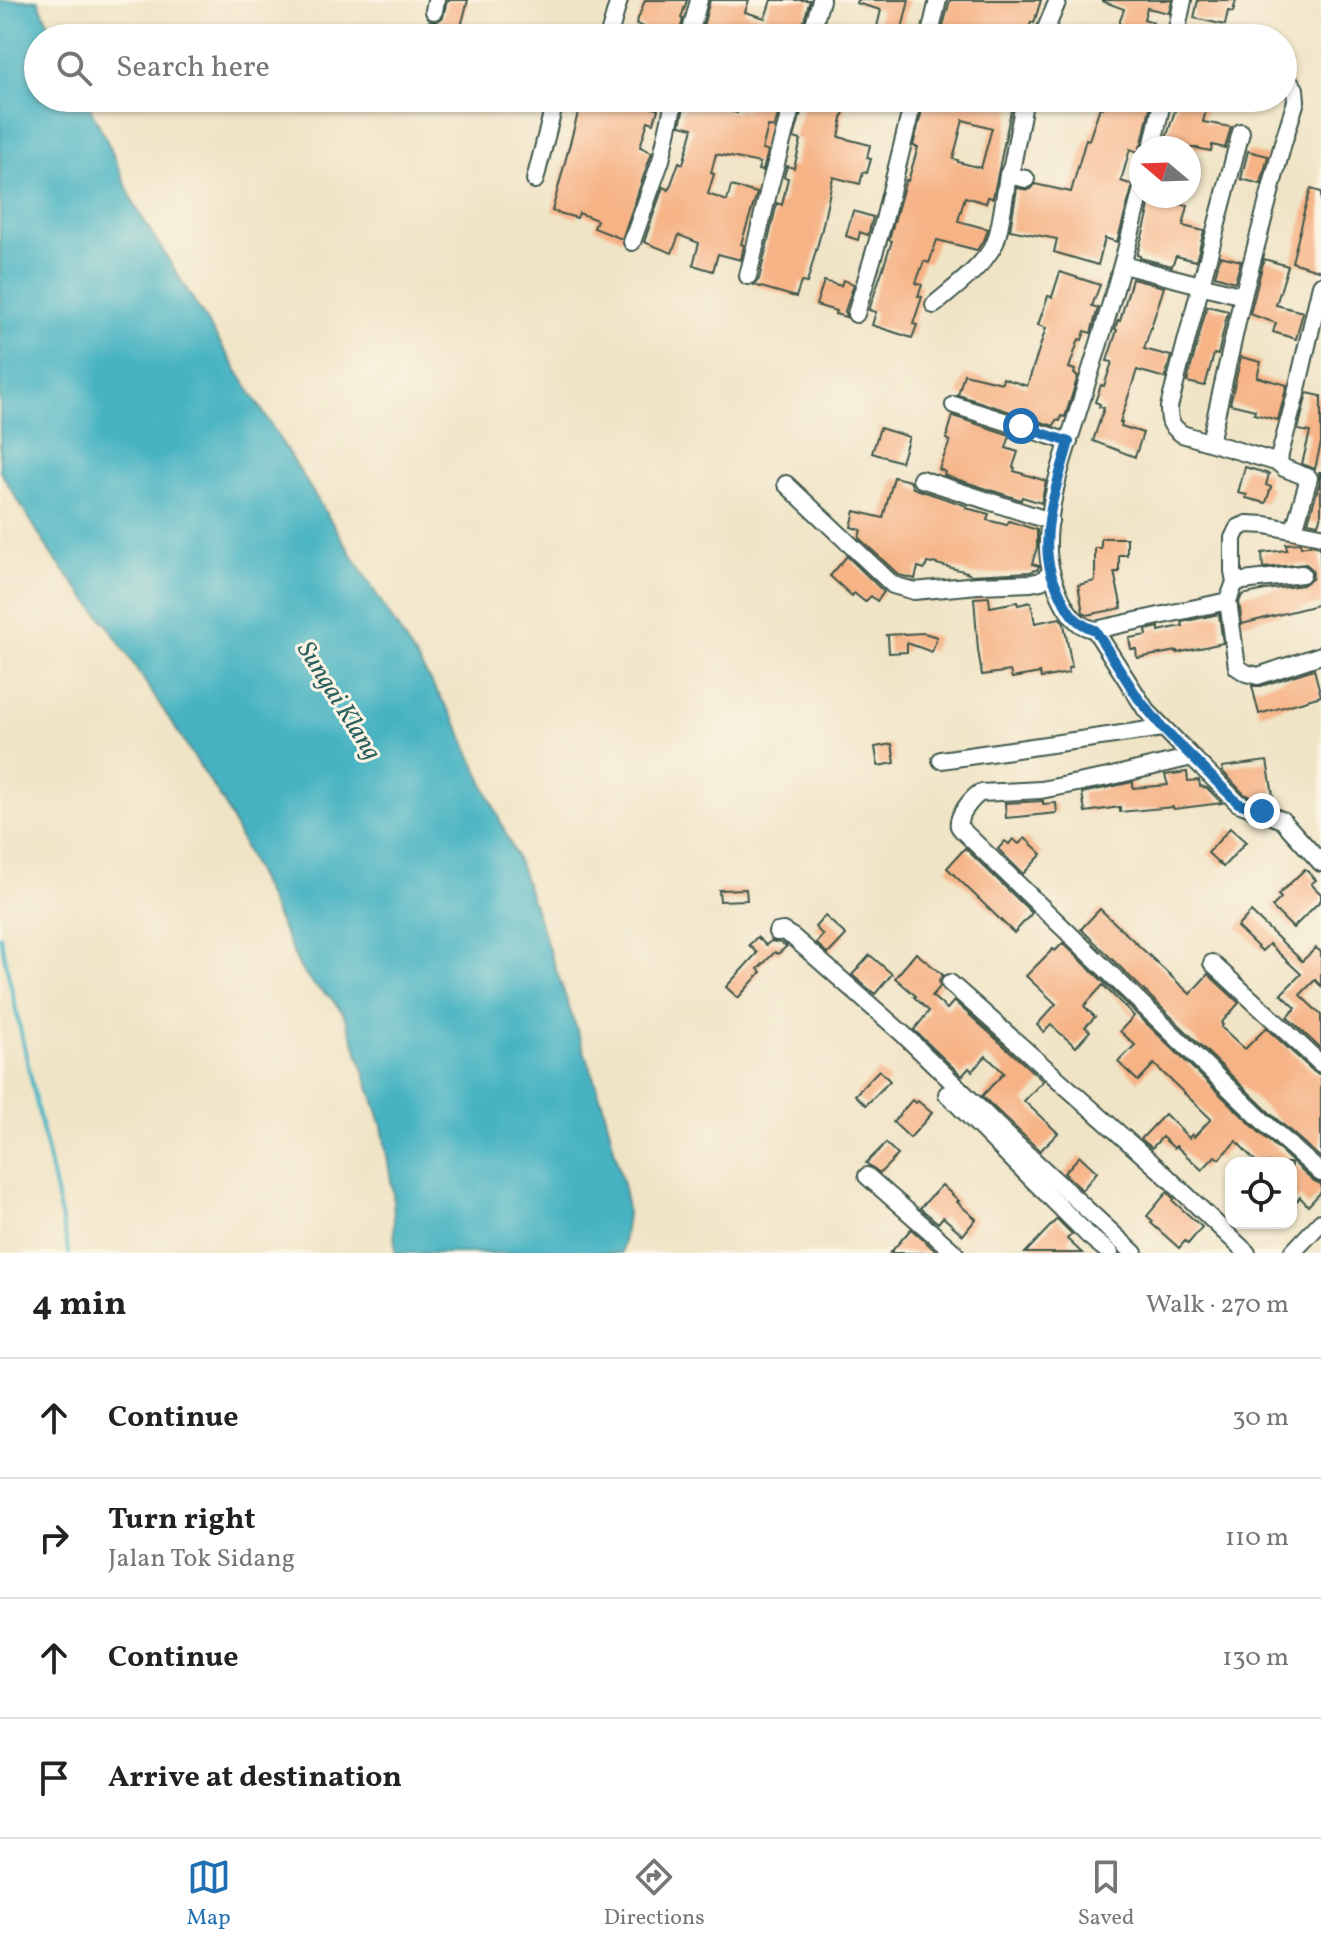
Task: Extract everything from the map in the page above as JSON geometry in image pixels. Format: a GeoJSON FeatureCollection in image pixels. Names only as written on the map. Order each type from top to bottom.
{"type":"FeatureCollection","features":[{"type":"Feature","properties":{"kind":"street"},"geometry":{"type":"LineString","coordinates":[[612,24],[619,0]]}},
{"type":"Feature","properties":{"kind":"street"},"geometry":{"type":"LineString","coordinates":[[693,24],[699,0]]}},
{"type":"Feature","properties":{"kind":"street"},"geometry":{"type":"LineString","coordinates":[[814,24],[821,0]]}},
{"type":"Feature","properties":{"kind":"street"},"geometry":{"type":"LineString","coordinates":[[932,24],[938,0]]}},
{"type":"Feature","properties":{"kind":"street"},"geometry":{"type":"LineString","coordinates":[[1048,24],[1058,0]]}},
{"type":"Feature","properties":{"kind":"street"},"geometry":{"type":"LineString","coordinates":[[1178,24],[1183,0]]}},
{"type":"Feature","properties":{"kind":"street"},"geometry":{"type":"LineString","coordinates":[[535,180],[552,112]]}},
{"type":"Feature","properties":{"kind":"street"},"geometry":{"type":"LineString","coordinates":[[632,242],[661,160],[672,112]]}},
{"type":"Feature","properties":{"kind":"street"},"geometry":{"type":"LineString","coordinates":[[748,276],[790,112]]}},
{"type":"Feature","properties":{"kind":"street"},"geometry":{"type":"LineString","coordinates":[[856,314],[884,220],[911,112]]}},
{"type":"Feature","properties":{"kind":"street"},"geometry":{"type":"LineString","coordinates":[[934,305],[971,273],[996,241],[1022,112]]}},
{"type":"Feature","properties":{"kind":"street"},"geometry":{"type":"LineString","coordinates":[[1155,136],[1160,112]]}},
{"type":"Feature","properties":{"kind":"street"},"geometry":{"type":"LineString","coordinates":[[1210,442],[1243,296],[1293,112]]}},
{"type":"Feature","properties":{"kind":"street"},"geometry":{"type":"LineString","coordinates":[[1241,132],[1169,407],[1169,420],[1182,434],[1279,463],[1309,478],[1294,530]]}},
{"type":"Feature","properties":{"kind":"street"},"geometry":{"type":"LineString","coordinates":[[1008,175],[1026,179]]}},
{"type":"Feature","properties":{"kind":"street"},"geometry":{"type":"LineString","coordinates":[[1137,208],[1123,265],[1069,442],[1050,521],[1048,556],[1051,573],[1070,615],[1081,625],[1095,630],[1228,601]]}},
{"type":"Feature","properties":{"kind":"street"},"geometry":{"type":"LineString","coordinates":[[1123,265],[1243,296]]}},
{"type":"Feature","properties":{"kind":"street"},"geometry":{"type":"LineString","coordinates":[[1279,463],[1321,285]]}},
{"type":"Feature","properties":{"kind":"street"},"geometry":{"type":"LineString","coordinates":[[954,405],[1069,442]]}},
{"type":"Feature","properties":{"kind":"street"},"geometry":{"type":"LineString","coordinates":[[921,479],[1050,521]]}},
{"type":"Feature","properties":{"kind":"street"},"geometry":{"type":"LineString","coordinates":[[786,484],[893,585],[914,591],[1031,583],[1041,581],[1051,573]]}},
{"type":"Feature","properties":{"kind":"street"},"geometry":{"type":"LineString","coordinates":[[1321,536],[1247,524],[1238,528],[1232,547],[1235,582],[1228,601],[1237,667],[1246,673],[1258,676],[1321,655]]}},
{"type":"Feature","properties":{"kind":"street"},"geometry":{"type":"LineString","coordinates":[[1235,582],[1302,574]]}},
{"type":"Feature","properties":{"kind":"street"},"geometry":{"type":"LineString","coordinates":[[1095,630],[1138,698],[1163,728],[1238,803],[1282,820],[1321,863]]}},
{"type":"Feature","properties":{"kind":"street"},"geometry":{"type":"LineString","coordinates":[[941,760],[1163,728]]}},
{"type":"Feature","properties":{"kind":"street"},"geometry":{"type":"LineString","coordinates":[[1192,757],[1041,790],[980,793],[970,801],[959,826],[1233,1092],[1321,1173]]}},
{"type":"Feature","properties":{"kind":"street"},"geometry":{"type":"LineString","coordinates":[[777,932],[783,931],[793,937],[892,1025],[1134,1253]]}},
{"type":"Feature","properties":{"kind":"street"},"geometry":{"type":"LineString","coordinates":[[1212,963],[1321,1064]]}},
{"type":"Feature","properties":{"kind":"street"},"geometry":{"type":"LineString","coordinates":[[950,983],[1161,1171],[1247,1253]]}},
{"type":"Feature","properties":{"kind":"street"},"geometry":{"type":"LineString","coordinates":[[947,1094],[1089,1236],[1110,1253]]}},
{"type":"Feature","properties":{"kind":"street"},"geometry":{"type":"LineString","coordinates":[[867,1176],[955,1253]]}},
{"type":"Feature","properties":{"kind":"street"},"geometry":{"type":"LineString","coordinates":[[1292,1253],[1321,1222]]}},
{"type":"Feature","properties":{"kind":"water","name":"Sungai Klang"},"geometry":{"type":"Polygon","coordinates":[[[0,0],[38,0],[49,24],[24,24],[24,112],[92,112],[135,206],[457,724],[519,863],[604,1108],[625,1193],[627,1214],[622,1253],[395,1253],[393,1193],[382,1126],[344,1015],[301,970],[224,803],[110,628],[53,557],[0,471],[0,0]]]}},
{"type":"Feature","properties":{"kind":"building"},"geometry":{"type":"Polygon","coordinates":[[[447,0],[468,0],[462,24],[428,24],[429,21],[437,22],[443,17],[447,0]]]}},
{"type":"Feature","properties":{"kind":"building"},"geometry":{"type":"Polygon","coordinates":[[[645,0],[687,0],[682,24],[636,24],[645,0]]]}},
{"type":"Feature","properties":{"kind":"building"},"geometry":{"type":"Polygon","coordinates":[[[710,0],[749,0],[745,12],[765,18],[771,0],[810,0],[803,24],[704,24],[710,0]]]}},
{"type":"Feature","properties":{"kind":"building"},"geometry":{"type":"Polygon","coordinates":[[[857,0],[909,0],[903,24],[878,24],[881,10],[856,3],[857,0]]]}},
{"type":"Feature","properties":{"kind":"building"},"geometry":{"type":"Polygon","coordinates":[[[950,0],[1041,0],[1034,23],[1030,24],[944,24],[950,0]]]}},
{"type":"Feature","properties":{"kind":"building"},"geometry":{"type":"Polygon","coordinates":[[[1172,0],[1169,13],[1147,8],[1144,19],[1152,24],[1119,24],[1124,9],[1102,1],[1172,0]]]}},
{"type":"Feature","properties":{"kind":"building"},"geometry":{"type":"Polygon","coordinates":[[[1198,0],[1236,0],[1233,12],[1228,11],[1225,24],[1194,18],[1198,0]]]}},
{"type":"Feature","properties":{"kind":"building"},"geometry":{"type":"Polygon","coordinates":[[[578,112],[657,112],[654,123],[648,121],[640,147],[652,152],[622,239],[594,228],[597,220],[579,213],[577,218],[552,211],[578,112]]]}},
{"type":"Feature","properties":{"kind":"building"},"geometry":{"type":"Polygon","coordinates":[[[683,112],[779,112],[774,128],[768,126],[762,150],[768,151],[763,171],[758,170],[760,163],[716,154],[708,194],[727,201],[731,186],[757,193],[741,244],[744,245],[741,260],[718,254],[713,271],[693,265],[699,243],[679,235],[672,253],[644,242],[663,187],[669,190],[679,162],[683,164],[693,128],[680,125],[683,112]]]}},
{"type":"Feature","properties":{"kind":"building"},"geometry":{"type":"Polygon","coordinates":[[[801,112],[844,112],[839,137],[870,145],[867,158],[871,159],[860,184],[833,177],[807,283],[801,282],[796,297],[754,285],[759,279],[777,203],[782,205],[788,178],[784,177],[787,166],[794,168],[801,140],[794,138],[801,112]]]}},
{"type":"Feature","properties":{"kind":"building"},"geometry":{"type":"Polygon","coordinates":[[[922,112],[1011,112],[993,198],[988,197],[986,203],[965,197],[958,221],[988,229],[985,238],[977,250],[937,240],[929,263],[924,261],[916,283],[922,285],[918,296],[922,297],[912,338],[872,325],[876,312],[869,310],[918,147],[913,146],[922,112]],[[963,120],[953,159],[981,168],[992,128],[963,120]]]}},
{"type":"Feature","properties":{"kind":"building"},"geometry":{"type":"Polygon","coordinates":[[[1098,112],[1149,112],[1144,136],[1129,136],[1129,153],[1121,181],[1129,184],[1129,199],[1117,242],[1105,238],[1098,265],[1054,252],[1057,239],[1010,230],[1017,188],[1029,190],[1035,184],[1071,192],[1086,139],[1089,140],[1098,112]]]}},
{"type":"Feature","properties":{"kind":"building"},"geometry":{"type":"Polygon","coordinates":[[[1175,112],[1206,112],[1203,122],[1231,127],[1225,148],[1212,145],[1211,151],[1201,149],[1201,136],[1167,136],[1175,112]]]}},
{"type":"Feature","properties":{"kind":"building"},"geometry":{"type":"Polygon","coordinates":[[[1248,151],[1268,156],[1261,184],[1241,179],[1248,151]]]}},
{"type":"Feature","properties":{"kind":"building"},"geometry":{"type":"Polygon","coordinates":[[[1311,189],[1321,192],[1321,271],[1292,262],[1311,189]]]}},
{"type":"Feature","properties":{"kind":"building"},"geometry":{"type":"Polygon","coordinates":[[[1148,208],[1188,208],[1183,226],[1204,231],[1196,261],[1176,256],[1172,266],[1140,258],[1137,255],[1148,208]]]}},
{"type":"Feature","properties":{"kind":"building"},"geometry":{"type":"Polygon","coordinates":[[[853,211],[873,217],[868,235],[860,232],[858,240],[846,236],[853,211]]]}},
{"type":"Feature","properties":{"kind":"building"},"geometry":{"type":"Polygon","coordinates":[[[1220,256],[1241,261],[1235,282],[1215,276],[1220,256]]]}},
{"type":"Feature","properties":{"kind":"building"},"geometry":{"type":"Polygon","coordinates":[[[1264,259],[1288,266],[1276,305],[1303,312],[1296,339],[1273,332],[1276,323],[1250,314],[1264,259]]]}},
{"type":"Feature","properties":{"kind":"building"},"geometry":{"type":"Polygon","coordinates":[[[1060,272],[1100,285],[1092,306],[1098,308],[1091,333],[1085,331],[1082,340],[1079,339],[1069,368],[1075,370],[1074,374],[1078,376],[1065,417],[1056,420],[1054,426],[958,395],[964,374],[1002,383],[1003,378],[1027,386],[1046,328],[1038,325],[1060,272]]]}},
{"type":"Feature","properties":{"kind":"building"},"geometry":{"type":"Polygon","coordinates":[[[1132,279],[1164,287],[1144,349],[1171,356],[1165,378],[1137,370],[1120,422],[1121,426],[1143,433],[1135,457],[1093,441],[1104,408],[1095,402],[1112,362],[1107,361],[1132,279]]]}},
{"type":"Feature","properties":{"kind":"building"},"geometry":{"type":"Polygon","coordinates":[[[843,280],[854,284],[846,317],[816,305],[824,281],[841,286],[843,280]]]}},
{"type":"Feature","properties":{"kind":"building"},"geometry":{"type":"Polygon","coordinates":[[[1207,306],[1228,311],[1218,355],[1214,354],[1205,386],[1187,382],[1207,306]]]}},
{"type":"Feature","properties":{"kind":"building"},"geometry":{"type":"Polygon","coordinates":[[[1241,357],[1261,362],[1257,377],[1287,385],[1278,420],[1230,404],[1241,357]]]}},
{"type":"Feature","properties":{"kind":"building"},"geometry":{"type":"Polygon","coordinates":[[[1307,393],[1321,396],[1321,443],[1315,469],[1302,464],[1310,432],[1298,430],[1307,393]]]}},
{"type":"Feature","properties":{"kind":"building"},"geometry":{"type":"Polygon","coordinates":[[[953,416],[1010,435],[1006,448],[1018,452],[1014,471],[1046,481],[1041,503],[1022,497],[1021,500],[944,475],[945,472],[939,469],[950,441],[946,439],[953,416]]]}},
{"type":"Feature","properties":{"kind":"building"},"geometry":{"type":"Polygon","coordinates":[[[880,428],[909,437],[901,462],[872,453],[880,428]]]}},
{"type":"Feature","properties":{"kind":"building"},"geometry":{"type":"Polygon","coordinates":[[[1245,467],[1269,474],[1266,485],[1271,487],[1266,503],[1238,493],[1245,467]]]}},
{"type":"Feature","properties":{"kind":"building"},"geometry":{"type":"Polygon","coordinates":[[[1321,472],[1321,515],[1318,524],[1308,522],[1320,481],[1321,472]]]}},
{"type":"Feature","properties":{"kind":"building"},"geometry":{"type":"Polygon","coordinates":[[[894,477],[910,481],[913,488],[989,514],[987,520],[1007,525],[1009,521],[1037,530],[1037,547],[1032,564],[1039,566],[1038,569],[971,575],[927,563],[925,569],[918,567],[915,579],[899,575],[859,538],[861,530],[851,527],[855,511],[883,518],[894,477]]]}},
{"type":"Feature","properties":{"kind":"building"},"geometry":{"type":"Polygon","coordinates":[[[1101,538],[1127,538],[1127,555],[1119,555],[1119,572],[1114,572],[1122,608],[1087,615],[1083,612],[1078,585],[1095,581],[1095,548],[1101,548],[1101,538]]]}},
{"type":"Feature","properties":{"kind":"building"},"geometry":{"type":"Polygon","coordinates":[[[1300,543],[1301,547],[1320,547],[1321,604],[1242,624],[1239,602],[1242,595],[1303,585],[1312,579],[1311,568],[1306,564],[1263,568],[1262,553],[1287,550],[1286,544],[1300,543]]]}},
{"type":"Feature","properties":{"kind":"building"},"geometry":{"type":"Polygon","coordinates":[[[847,556],[884,592],[877,601],[871,596],[865,602],[854,593],[852,596],[830,576],[847,556]]]}},
{"type":"Feature","properties":{"kind":"building"},"geometry":{"type":"Polygon","coordinates":[[[989,597],[990,607],[1031,602],[1035,623],[1060,618],[1064,624],[1072,667],[1068,668],[1069,673],[1041,678],[1040,673],[1012,678],[1010,671],[982,675],[974,598],[989,597]]]}},
{"type":"Feature","properties":{"kind":"building"},"geometry":{"type":"Polygon","coordinates":[[[1219,614],[1223,643],[1137,658],[1136,649],[1131,649],[1129,638],[1147,635],[1146,630],[1183,626],[1182,622],[1219,614]]]}},
{"type":"Feature","properties":{"kind":"building"},"geometry":{"type":"Polygon","coordinates":[[[924,633],[937,637],[932,652],[907,643],[907,652],[889,653],[888,636],[885,635],[924,633]]]}},
{"type":"Feature","properties":{"kind":"building"},"geometry":{"type":"Polygon","coordinates":[[[1314,669],[1321,696],[1259,714],[1252,686],[1314,669]]]}},
{"type":"Feature","properties":{"kind":"building"},"geometry":{"type":"Polygon","coordinates":[[[892,744],[895,763],[878,766],[875,747],[892,744]]]}},
{"type":"Feature","properties":{"kind":"building"},"geometry":{"type":"Polygon","coordinates":[[[1267,761],[1275,806],[1244,794],[1222,767],[1267,761]]]}},
{"type":"Feature","properties":{"kind":"building"},"geometry":{"type":"Polygon","coordinates":[[[1187,772],[1188,781],[1199,780],[1200,786],[1207,788],[1222,803],[1174,809],[1120,812],[1120,807],[1085,812],[1082,793],[1133,782],[1133,788],[1168,785],[1165,775],[1187,772]]]}},
{"type":"Feature","properties":{"kind":"building"},"geometry":{"type":"Polygon","coordinates":[[[1043,801],[1043,804],[1056,803],[1057,813],[1006,818],[1005,803],[1043,801]]]}},
{"type":"Feature","properties":{"kind":"building"},"geometry":{"type":"Polygon","coordinates":[[[1230,828],[1246,842],[1223,867],[1208,853],[1230,828]]]}},
{"type":"Feature","properties":{"kind":"building"},"geometry":{"type":"Polygon","coordinates":[[[1025,838],[1042,854],[1023,874],[998,849],[1005,841],[1009,844],[1013,839],[1019,844],[1025,838]]]}},
{"type":"Feature","properties":{"kind":"building"},"geometry":{"type":"Polygon","coordinates":[[[965,848],[1032,913],[1014,933],[947,868],[965,848]]]}},
{"type":"Feature","properties":{"kind":"building"},"geometry":{"type":"Polygon","coordinates":[[[1305,869],[1316,880],[1311,884],[1321,894],[1321,900],[1293,928],[1272,907],[1281,898],[1278,895],[1305,869]]]}},
{"type":"Feature","properties":{"kind":"building"},"geometry":{"type":"Polygon","coordinates":[[[746,889],[747,900],[720,901],[719,890],[746,889]]]}},
{"type":"Feature","properties":{"kind":"building"},"geometry":{"type":"Polygon","coordinates":[[[1100,909],[1190,994],[1208,974],[1239,1003],[1221,1027],[1245,1049],[1266,1028],[1321,1075],[1321,1158],[1273,1116],[1081,929],[1100,909]]]}},
{"type":"Feature","properties":{"kind":"building"},"geometry":{"type":"Polygon","coordinates":[[[1251,912],[1302,961],[1316,948],[1321,952],[1321,986],[1315,980],[1300,995],[1321,1015],[1321,1049],[1287,1017],[1296,1008],[1281,994],[1301,974],[1269,944],[1262,951],[1237,927],[1251,912]]]}},
{"type":"Feature","properties":{"kind":"building"},"geometry":{"type":"Polygon","coordinates":[[[825,916],[846,935],[828,954],[816,943],[823,935],[815,927],[825,916]]]}},
{"type":"Feature","properties":{"kind":"building"},"geometry":{"type":"Polygon","coordinates":[[[757,937],[766,945],[771,941],[787,946],[778,954],[775,952],[758,969],[761,972],[738,998],[726,987],[757,953],[749,945],[757,937]]]}},
{"type":"Feature","properties":{"kind":"building"},"geometry":{"type":"Polygon","coordinates":[[[1063,943],[1287,1157],[1251,1157],[1236,1141],[1219,1159],[1215,1156],[1202,1170],[1162,1137],[1152,1148],[1141,1139],[1165,1114],[1189,1138],[1192,1134],[1194,1137],[1211,1119],[1154,1064],[1138,1081],[1118,1062],[1135,1045],[1120,1031],[1134,1016],[1103,985],[1084,1006],[1095,1017],[1085,1027],[1090,1031],[1076,1047],[1051,1025],[1044,1032],[1037,1025],[1056,1004],[1026,976],[1053,949],[1055,951],[1063,943]]]}},
{"type":"Feature","properties":{"kind":"building"},"geometry":{"type":"Polygon","coordinates":[[[916,953],[943,975],[939,980],[940,987],[932,996],[947,1009],[954,1001],[1043,1081],[1024,1101],[1058,1133],[1040,1151],[982,1096],[1004,1073],[986,1056],[972,1071],[969,1068],[962,1076],[914,1030],[929,1011],[895,978],[916,953]]]}},
{"type":"Feature","properties":{"kind":"building"},"geometry":{"type":"Polygon","coordinates":[[[870,955],[892,974],[875,994],[852,975],[870,955]]]}},
{"type":"Feature","properties":{"kind":"building"},"geometry":{"type":"Polygon","coordinates":[[[879,1070],[890,1081],[866,1105],[855,1095],[879,1070]]]}},
{"type":"Feature","properties":{"kind":"building"},"geometry":{"type":"Polygon","coordinates":[[[912,1100],[918,1101],[932,1113],[910,1138],[893,1122],[912,1100]]]}},
{"type":"Feature","properties":{"kind":"building"},"geometry":{"type":"Polygon","coordinates":[[[886,1143],[898,1155],[880,1173],[866,1163],[886,1143]]]}},
{"type":"Feature","properties":{"kind":"building"},"geometry":{"type":"Polygon","coordinates":[[[1080,1156],[1097,1172],[1082,1190],[1064,1173],[1080,1156]]]}},
{"type":"Feature","properties":{"kind":"building"},"geometry":{"type":"Polygon","coordinates":[[[1297,1166],[1321,1184],[1321,1192],[1308,1206],[1300,1197],[1297,1201],[1297,1166]]]}},
{"type":"Feature","properties":{"kind":"building"},"geometry":{"type":"Polygon","coordinates":[[[942,1185],[976,1219],[963,1235],[943,1217],[938,1223],[920,1208],[942,1185]]]}},
{"type":"Feature","properties":{"kind":"building"},"geometry":{"type":"Polygon","coordinates":[[[1167,1192],[1202,1227],[1188,1244],[1185,1241],[1179,1248],[1147,1216],[1167,1192]]]}},
{"type":"Feature","properties":{"kind":"building"},"geometry":{"type":"Polygon","coordinates":[[[1057,1219],[1072,1234],[1067,1239],[1082,1253],[1025,1253],[1057,1219]]]}},
{"type":"Feature","properties":{"kind":"building"},"geometry":{"type":"Polygon","coordinates":[[[911,1229],[938,1253],[890,1253],[911,1229]]]}},
{"type":"Feature","properties":{"kind":"waterway"},"geometry":{"type":"LineString","coordinates":[[0,936],[69,1253]]}},
{"type":"Feature","properties":{"kind":"route"},"geometry":{"type":"LineString","coordinates":[[1021,426],[1069,442],[1052,506],[1048,556],[1051,573],[1070,615],[1081,625],[1095,630],[1146,710],[1163,728],[1238,803],[1262,811]]}}]}
